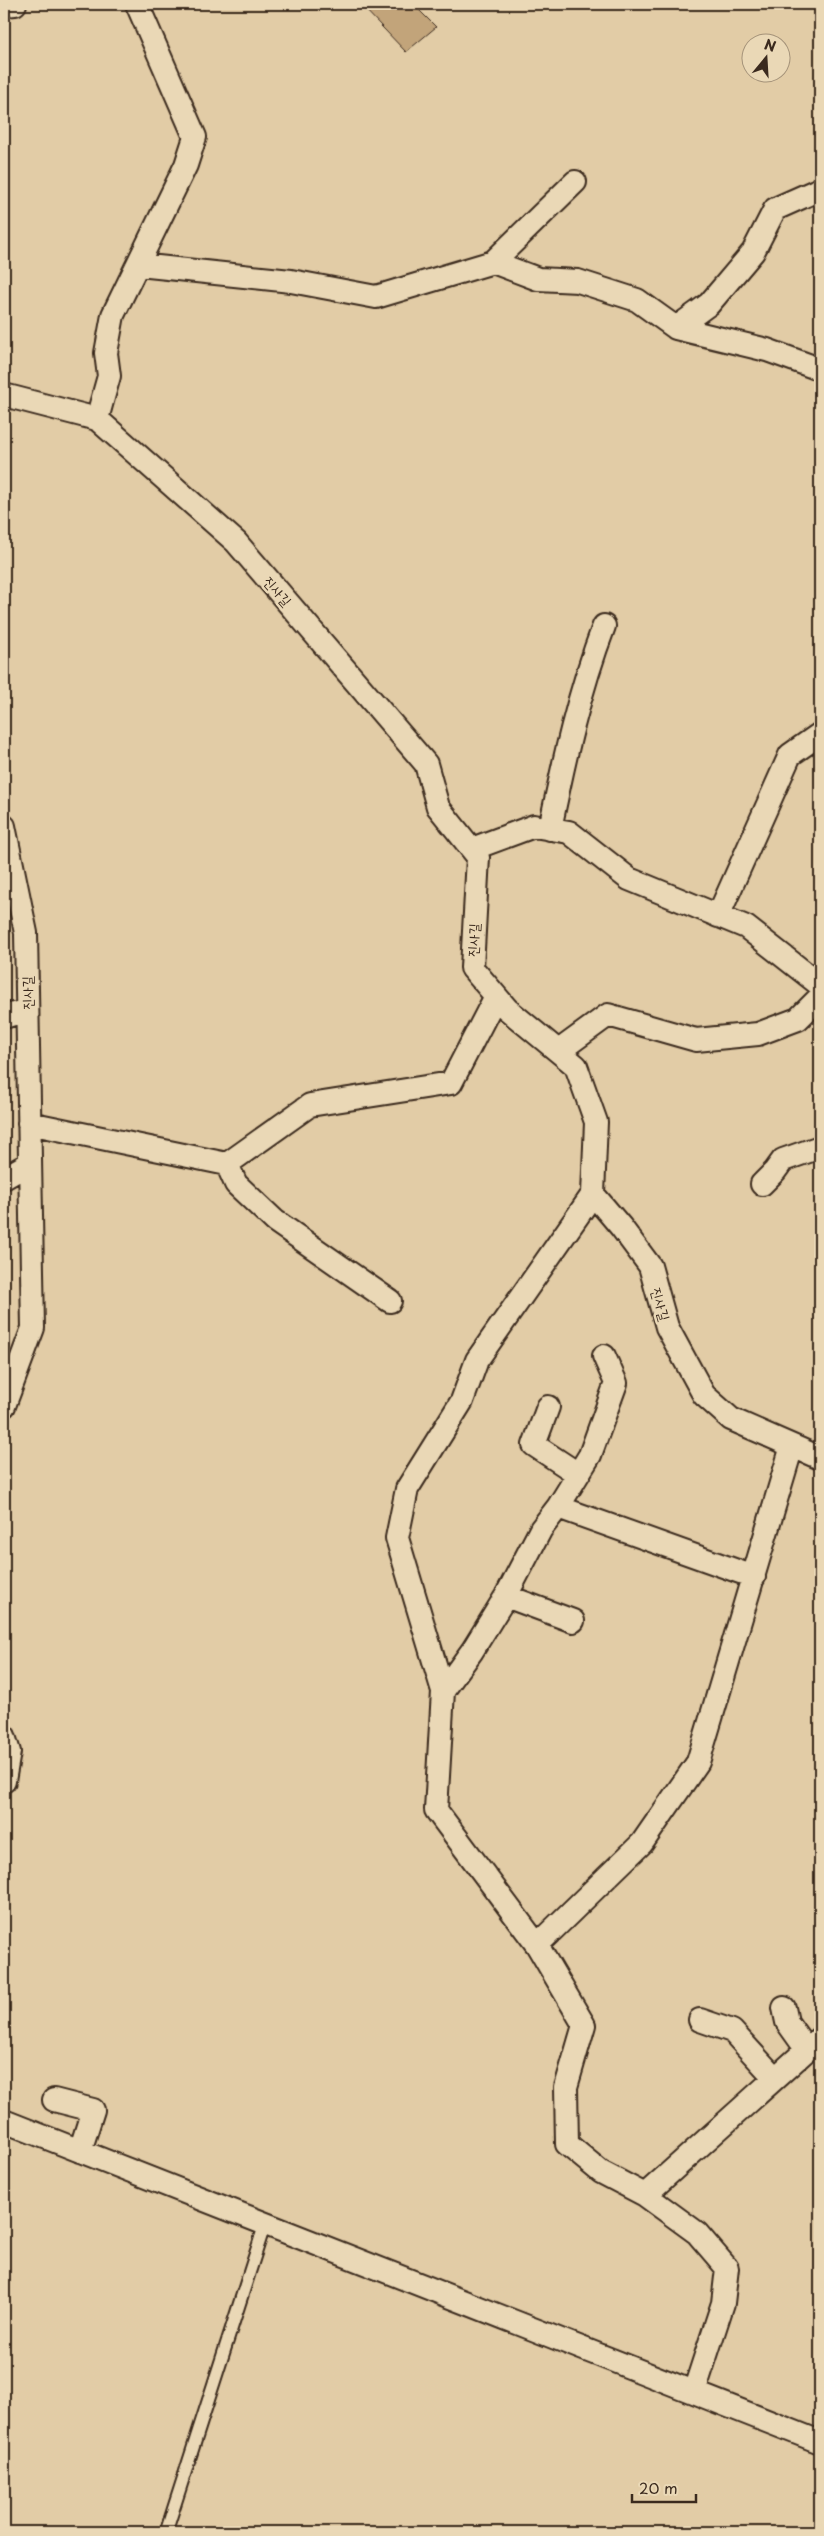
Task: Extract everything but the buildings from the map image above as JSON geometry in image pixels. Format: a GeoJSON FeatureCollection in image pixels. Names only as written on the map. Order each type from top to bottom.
{"type":"FeatureCollection","features":[{"type":"Feature","properties":{"kind":"street"},"geometry":{"type":"LineString","coordinates":[[4,5],[15,4]]}},
{"type":"Feature","properties":{"kind":"street"},"geometry":{"type":"LineString","coordinates":[[97,420],[109,376],[106,352],[113,315],[186,165],[195,138],[137,4]]}},
{"type":"Feature","properties":{"kind":"street"},"geometry":{"type":"LineString","coordinates":[[139,264],[291,281],[376,298],[493,262],[574,182]]}},
{"type":"Feature","properties":{"kind":"street"},"geometry":{"type":"LineString","coordinates":[[676,328],[709,304],[753,252],[775,209],[820,189]]}},
{"type":"Feature","properties":{"kind":"street"},"geometry":{"type":"LineString","coordinates":[[493,262],[538,279],[578,281],[637,300],[676,328],[768,350],[819,369]]}},
{"type":"Feature","properties":{"kind":"street","name":"진사길"},"geometry":{"type":"LineString","coordinates":[[4,395],[97,420],[236,542],[426,764],[438,807],[478,857],[472,968],[507,1008],[576,1066],[596,1122],[593,1194],[650,1266],[667,1327],[704,1395],[730,1419],[820,1458]]}},
{"type":"Feature","properties":{"kind":"street"},"geometry":{"type":"LineString","coordinates":[[550,829],[573,726],[593,656],[604,626]]}},
{"type":"Feature","properties":{"kind":"street"},"geometry":{"type":"LineString","coordinates":[[718,916],[790,755],[820,734]]}},
{"type":"Feature","properties":{"kind":"street","name":"진사길"},"geometry":{"type":"LineString","coordinates":[[4,826],[26,933],[33,1328],[4,1406]]}},
{"type":"Feature","properties":{"kind":"street"},"geometry":{"type":"LineString","coordinates":[[472,849],[534,826],[569,832],[628,879],[746,927],[820,984]]}},
{"type":"Feature","properties":{"kind":"street"},"geometry":{"type":"LineString","coordinates":[[29,1122],[227,1164],[310,1105],[450,1083],[496,996]]}},
{"type":"Feature","properties":{"kind":"street"},"geometry":{"type":"LineString","coordinates":[[561,1054],[567,1045],[608,1015],[696,1040],[758,1034],[798,1019],[820,997]]}},
{"type":"Feature","properties":{"kind":"street"},"geometry":{"type":"LineString","coordinates":[[4,1017],[27,1010]]}},
{"type":"Feature","properties":{"kind":"street"},"geometry":{"type":"LineString","coordinates":[[762,1184],[776,1171],[783,1160],[820,1148]]}},
{"type":"Feature","properties":{"kind":"street"},"geometry":{"type":"LineString","coordinates":[[4,1178],[30,1163]]}},
{"type":"Feature","properties":{"kind":"street"},"geometry":{"type":"LineString","coordinates":[[227,1164],[236,1184],[275,1221],[390,1301]]}},
{"type":"Feature","properties":{"kind":"street"},"geometry":{"type":"LineString","coordinates":[[593,1194],[477,1360],[462,1401],[407,1489],[397,1538],[443,1691],[436,1810],[537,1945],[584,2025],[566,2086],[567,2144],[601,2172],[645,2195],[697,2233],[727,2268],[723,2303],[694,2392]]}},
{"type":"Feature","properties":{"kind":"street"},"geometry":{"type":"LineString","coordinates":[[443,1691],[472,1651],[506,1596],[541,1529],[558,1507],[590,1455],[616,1384],[604,1356]]}},
{"type":"Feature","properties":{"kind":"street"},"geometry":{"type":"LineString","coordinates":[[548,1407],[534,1444],[578,1474]]}},
{"type":"Feature","properties":{"kind":"street"},"geometry":{"type":"LineString","coordinates":[[537,1945],[642,1843],[698,1762],[792,1446]]}},
{"type":"Feature","properties":{"kind":"street"},"geometry":{"type":"LineString","coordinates":[[558,1507],[754,1577]]}},
{"type":"Feature","properties":{"kind":"street"},"geometry":{"type":"LineString","coordinates":[[506,1596],[573,1621]]}},
{"type":"Feature","properties":{"kind":"street"},"geometry":{"type":"LineString","coordinates":[[4,1736],[9,1752],[4,1780]]}},
{"type":"Feature","properties":{"kind":"street"},"geometry":{"type":"LineString","coordinates":[[645,2195],[814,2044],[787,2022],[784,2008]]}},
{"type":"Feature","properties":{"kind":"street"},"geometry":{"type":"LineString","coordinates":[[700,2020],[732,2031],[775,2078]]}},
{"type":"Feature","properties":{"kind":"street"},"geometry":{"type":"LineString","coordinates":[[54,2100],[93,2110],[80,2151]]}},
{"type":"Feature","properties":{"kind":"street"},"geometry":{"type":"LineString","coordinates":[[4,2121],[820,2442]]}},
{"type":"Feature","properties":{"kind":"lane"},"geometry":{"type":"LineString","coordinates":[[166,2532],[265,2224]]}}]}
